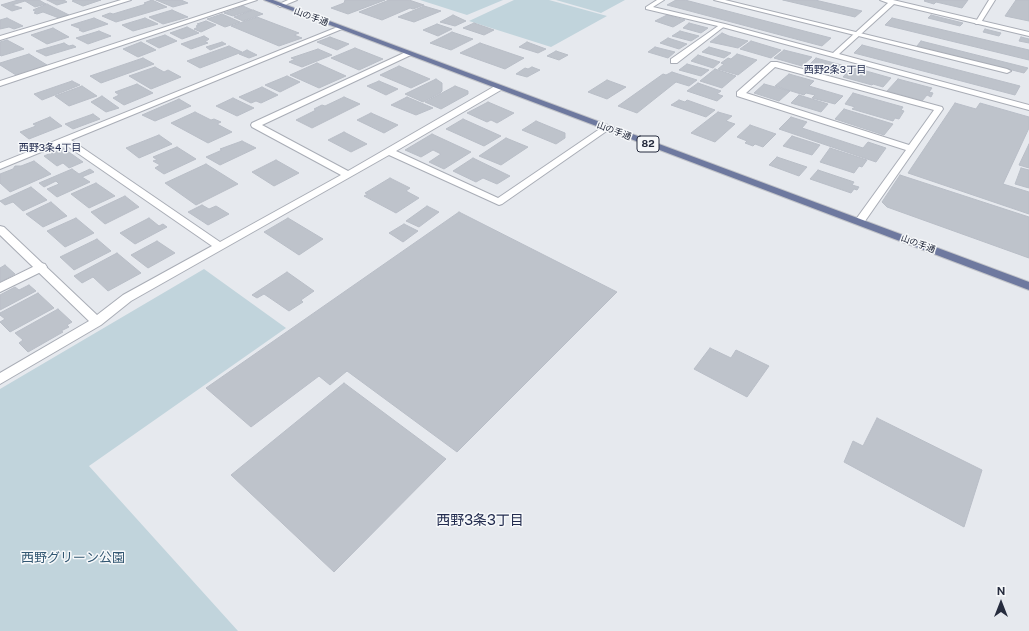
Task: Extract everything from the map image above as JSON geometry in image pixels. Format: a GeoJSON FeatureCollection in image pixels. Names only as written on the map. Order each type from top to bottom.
{"type":"FeatureCollection","features":[{"type":"Feature","properties":{"kind":"main road","name":"山の手通"},"geometry":{"type":"LineString","coordinates":[[267,0],[498,88],[1029,286]]}},
{"type":"Feature","properties":{"kind":"street"},"geometry":{"type":"LineString","coordinates":[[0,84],[254,0]]}},
{"type":"Feature","properties":{"kind":"street"},"geometry":{"type":"LineString","coordinates":[[280,5],[294,0]]}},
{"type":"Feature","properties":{"kind":"street"},"geometry":{"type":"LineString","coordinates":[[661,0],[648,8],[724,25],[1029,108]]}},
{"type":"Feature","properties":{"kind":"street"},"geometry":{"type":"LineString","coordinates":[[717,0],[1007,71]]}},
{"type":"Feature","properties":{"kind":"street"},"geometry":{"type":"LineString","coordinates":[[883,0],[1029,34]]}},
{"type":"Feature","properties":{"kind":"street"},"geometry":{"type":"LineString","coordinates":[[978,23],[992,0]]}},
{"type":"Feature","properties":{"kind":"street"},"geometry":{"type":"LineString","coordinates":[[0,38],[122,1]]}},
{"type":"Feature","properties":{"kind":"street"},"geometry":{"type":"LineString","coordinates":[[834,55],[893,2]]}},
{"type":"Feature","properties":{"kind":"street"},"geometry":{"type":"LineString","coordinates":[[674,61],[724,25]]}},
{"type":"Feature","properties":{"kind":"street"},"geometry":{"type":"LineString","coordinates":[[0,166],[340,28]]}},
{"type":"Feature","properties":{"kind":"street"},"geometry":{"type":"LineString","coordinates":[[348,175],[255,125],[409,54]]}},
{"type":"Feature","properties":{"kind":"street"},"geometry":{"type":"LineString","coordinates":[[859,222],[911,149],[939,109],[774,64],[740,94],[911,149]]}},
{"type":"Feature","properties":{"kind":"street"},"geometry":{"type":"LineString","coordinates":[[0,379],[97,322],[127,298],[348,175],[498,88]]}},
{"type":"Feature","properties":{"kind":"street"},"geometry":{"type":"LineString","coordinates":[[388,151],[499,202],[607,128]]}},
{"type":"Feature","properties":{"kind":"street"},"geometry":{"type":"LineString","coordinates":[[64,140],[219,246]]}},
{"type":"Feature","properties":{"kind":"street"},"geometry":{"type":"LineString","coordinates":[[0,229],[97,322]]}},
{"type":"Feature","properties":{"kind":"street"},"geometry":{"type":"LineString","coordinates":[[0,288],[41,267]]}},
{"type":"Feature","properties":{"kind":"green space"},"geometry":{"type":"Polygon","coordinates":[[[420,0],[503,0],[467,15],[420,0]]]}},
{"type":"Feature","properties":{"kind":"green space"},"geometry":{"type":"Polygon","coordinates":[[[514,0],[549,0],[607,16],[551,47],[469,21],[514,0]]]}},
{"type":"Feature","properties":{"kind":"green space"},"geometry":{"type":"Polygon","coordinates":[[[556,0],[625,0],[601,13],[556,0]]]}},
{"type":"Feature","properties":{"kind":"green space","name":"西野グリーン公園"},"geometry":{"type":"Polygon","coordinates":[[[204,269],[286,328],[89,466],[238,631],[0,631],[0,389],[204,269]]]}},
{"type":"Feature","properties":{"kind":"building"},"geometry":{"type":"Polygon","coordinates":[[[18,0],[39,0],[46,4],[35,7],[25,1],[12,5],[22,8],[12,11],[1,5],[18,0]]]}},
{"type":"Feature","properties":{"kind":"building"},"geometry":{"type":"Polygon","coordinates":[[[47,0],[64,0],[67,2],[57,5],[47,0]]]}},
{"type":"Feature","properties":{"kind":"building"},"geometry":{"type":"Polygon","coordinates":[[[101,0],[83,6],[72,1],[101,0]]]}},
{"type":"Feature","properties":{"kind":"building"},"geometry":{"type":"Polygon","coordinates":[[[152,0],[167,7],[116,22],[102,16],[146,4],[144,3],[152,0]]]}},
{"type":"Feature","properties":{"kind":"building"},"geometry":{"type":"Polygon","coordinates":[[[156,0],[181,0],[188,3],[173,7],[156,0]]]}},
{"type":"Feature","properties":{"kind":"building"},"geometry":{"type":"Polygon","coordinates":[[[345,0],[385,0],[348,14],[331,8],[344,3],[345,0]]]}},
{"type":"Feature","properties":{"kind":"building"},"geometry":{"type":"Polygon","coordinates":[[[389,0],[409,0],[424,5],[413,9],[410,8],[382,20],[359,12],[389,0]]]}},
{"type":"Feature","properties":{"kind":"building"},"geometry":{"type":"Polygon","coordinates":[[[676,0],[685,0],[831,38],[822,46],[667,5],[676,0]]]}},
{"type":"Feature","properties":{"kind":"building"},"geometry":{"type":"Polygon","coordinates":[[[783,0],[815,0],[862,11],[855,17],[783,0]]]}},
{"type":"Feature","properties":{"kind":"building"},"geometry":{"type":"Polygon","coordinates":[[[968,0],[962,8],[936,2],[934,4],[924,1],[968,0]]]}},
{"type":"Feature","properties":{"kind":"building"},"geometry":{"type":"Polygon","coordinates":[[[1016,0],[1029,0],[1029,21],[1005,16],[1016,0]]]}},
{"type":"Feature","properties":{"kind":"building"},"geometry":{"type":"Polygon","coordinates":[[[47,4],[69,15],[59,18],[43,12],[37,14],[34,13],[36,12],[33,10],[47,4]]]}},
{"type":"Feature","properties":{"kind":"building"},"geometry":{"type":"Polygon","coordinates":[[[243,6],[252,10],[233,16],[224,13],[243,6]]]}},
{"type":"Feature","properties":{"kind":"building"},"geometry":{"type":"Polygon","coordinates":[[[424,6],[441,11],[414,22],[398,17],[424,6]]]}},
{"type":"Feature","properties":{"kind":"building"},"geometry":{"type":"Polygon","coordinates":[[[172,10],[188,17],[163,24],[149,17],[172,10]]]}},
{"type":"Feature","properties":{"kind":"building"},"geometry":{"type":"Polygon","coordinates":[[[253,10],[263,14],[243,21],[234,17],[253,10]]]}},
{"type":"Feature","properties":{"kind":"building"},"geometry":{"type":"Polygon","coordinates":[[[222,14],[240,22],[225,27],[207,19],[222,14]]]}},
{"type":"Feature","properties":{"kind":"building"},"geometry":{"type":"Polygon","coordinates":[[[453,15],[466,21],[455,26],[440,22],[453,15]]]}},
{"type":"Feature","properties":{"kind":"building"},"geometry":{"type":"Polygon","coordinates":[[[667,15],[685,20],[673,27],[655,21],[667,15]]]}},
{"type":"Feature","properties":{"kind":"building"},"geometry":{"type":"Polygon","coordinates":[[[931,15],[963,23],[960,26],[928,18],[931,15]]]}},
{"type":"Feature","properties":{"kind":"building"},"geometry":{"type":"Polygon","coordinates":[[[257,17],[299,33],[294,35],[302,38],[279,46],[231,26],[257,17]]]}},
{"type":"Feature","properties":{"kind":"building"},"geometry":{"type":"Polygon","coordinates":[[[7,18],[23,26],[14,29],[9,27],[0,29],[0,20],[7,18]]]}},
{"type":"Feature","properties":{"kind":"building"},"geometry":{"type":"Polygon","coordinates":[[[94,18],[108,24],[83,32],[79,30],[81,29],[71,25],[94,18]]]}},
{"type":"Feature","properties":{"kind":"building"},"geometry":{"type":"Polygon","coordinates":[[[145,18],[158,24],[133,31],[122,25],[145,18]]]}},
{"type":"Feature","properties":{"kind":"building"},"geometry":{"type":"Polygon","coordinates":[[[892,18],[1029,50],[1029,60],[885,25],[892,18]]]}},
{"type":"Feature","properties":{"kind":"building"},"geometry":{"type":"Polygon","coordinates":[[[206,21],[216,25],[201,32],[194,29],[198,27],[196,26],[200,25],[197,24],[206,21]]]}},
{"type":"Feature","properties":{"kind":"building"},"geometry":{"type":"Polygon","coordinates":[[[474,23],[494,30],[484,35],[463,28],[474,23]]]}},
{"type":"Feature","properties":{"kind":"building"},"geometry":{"type":"Polygon","coordinates":[[[689,23],[708,28],[701,33],[683,28],[689,23]]]}},
{"type":"Feature","properties":{"kind":"building"},"geometry":{"type":"Polygon","coordinates":[[[437,24],[452,29],[438,36],[423,30],[437,24]]]}},
{"type":"Feature","properties":{"kind":"building"},"geometry":{"type":"Polygon","coordinates":[[[187,27],[199,33],[182,39],[170,33],[187,27]]]}},
{"type":"Feature","properties":{"kind":"building"},"geometry":{"type":"Polygon","coordinates":[[[53,28],[69,37],[47,44],[31,35],[53,28]]]}},
{"type":"Feature","properties":{"kind":"building"},"geometry":{"type":"Polygon","coordinates":[[[985,29],[1001,33],[999,36],[983,32],[985,29]]]}},
{"type":"Feature","properties":{"kind":"building"},"geometry":{"type":"Polygon","coordinates":[[[99,31],[111,36],[88,44],[76,38],[99,31]]]}},
{"type":"Feature","properties":{"kind":"building"},"geometry":{"type":"Polygon","coordinates":[[[680,31],[699,36],[691,41],[672,36],[680,31]]]}},
{"type":"Feature","properties":{"kind":"building"},"geometry":{"type":"Polygon","coordinates":[[[452,32],[473,39],[451,50],[430,43],[452,32]]]}},
{"type":"Feature","properties":{"kind":"building"},"geometry":{"type":"Polygon","coordinates":[[[722,33],[748,41],[738,48],[710,42],[722,33]]]}},
{"type":"Feature","properties":{"kind":"building"},"geometry":{"type":"Polygon","coordinates":[[[165,35],[177,41],[159,48],[146,41],[165,35]]]}},
{"type":"Feature","properties":{"kind":"building"},"geometry":{"type":"Polygon","coordinates":[[[204,36],[209,39],[205,42],[208,43],[191,49],[181,44],[204,36]]]}},
{"type":"Feature","properties":{"kind":"building"},"geometry":{"type":"Polygon","coordinates":[[[330,37],[349,44],[337,50],[317,42],[330,37]]]}},
{"type":"Feature","properties":{"kind":"building"},"geometry":{"type":"Polygon","coordinates":[[[1021,37],[1029,39],[1029,43],[1019,41],[1021,37]]]}},
{"type":"Feature","properties":{"kind":"building"},"geometry":{"type":"Polygon","coordinates":[[[668,38],[687,44],[679,49],[660,43],[668,38]]]}},
{"type":"Feature","properties":{"kind":"building"},"geometry":{"type":"Polygon","coordinates":[[[7,40],[24,49],[1,56],[0,42],[7,40]]]}},
{"type":"Feature","properties":{"kind":"building"},"geometry":{"type":"Polygon","coordinates":[[[751,41],[781,50],[771,58],[740,49],[751,41]]]}},
{"type":"Feature","properties":{"kind":"building"},"geometry":{"type":"Polygon","coordinates":[[[921,41],[1028,68],[1024,73],[917,46],[921,41]]]}},
{"type":"Feature","properties":{"kind":"building"},"geometry":{"type":"Polygon","coordinates":[[[141,42],[156,50],[138,57],[123,49],[141,42]]]}},
{"type":"Feature","properties":{"kind":"building"},"geometry":{"type":"Polygon","coordinates":[[[222,42],[226,44],[210,50],[206,47],[222,42]]]}},
{"type":"Feature","properties":{"kind":"building"},"geometry":{"type":"Polygon","coordinates":[[[527,42],[546,49],[538,53],[519,47],[527,42]]]}},
{"type":"Feature","properties":{"kind":"building"},"geometry":{"type":"Polygon","coordinates":[[[64,43],[69,46],[73,45],[76,47],[46,56],[36,51],[64,43]]]}},
{"type":"Feature","properties":{"kind":"building"},"geometry":{"type":"Polygon","coordinates":[[[480,43],[524,58],[505,69],[460,53],[480,43]]]}},
{"type":"Feature","properties":{"kind":"building"},"geometry":{"type":"Polygon","coordinates":[[[862,45],[1020,86],[1015,95],[854,53],[862,45]]]}},
{"type":"Feature","properties":{"kind":"building"},"geometry":{"type":"Polygon","coordinates":[[[229,46],[242,52],[200,68],[187,61],[229,46]]]}},
{"type":"Feature","properties":{"kind":"building"},"geometry":{"type":"Polygon","coordinates":[[[655,47],[675,52],[668,58],[648,52],[655,47]]]}},
{"type":"Feature","properties":{"kind":"building"},"geometry":{"type":"Polygon","coordinates":[[[709,47],[731,53],[724,58],[702,52],[709,47]]]}},
{"type":"Feature","properties":{"kind":"building"},"geometry":{"type":"Polygon","coordinates":[[[355,48],[383,59],[359,70],[331,58],[355,48]]]}},
{"type":"Feature","properties":{"kind":"building"},"geometry":{"type":"Polygon","coordinates":[[[318,49],[332,55],[302,67],[289,62],[295,59],[291,58],[318,49]]]}},
{"type":"Feature","properties":{"kind":"building"},"geometry":{"type":"Polygon","coordinates":[[[247,50],[257,55],[249,58],[239,54],[247,50]]]}},
{"type":"Feature","properties":{"kind":"building"},"geometry":{"type":"Polygon","coordinates":[[[784,50],[812,57],[802,66],[774,58],[784,50]]]}},
{"type":"Feature","properties":{"kind":"building"},"geometry":{"type":"Polygon","coordinates":[[[556,51],[568,55],[559,60],[547,56],[556,51]]]}},
{"type":"Feature","properties":{"kind":"building"},"geometry":{"type":"Polygon","coordinates":[[[29,54],[47,65],[16,75],[0,65],[0,63],[29,54]]]}},
{"type":"Feature","properties":{"kind":"building"},"geometry":{"type":"Polygon","coordinates":[[[737,54],[757,60],[738,75],[718,69],[724,64],[721,63],[728,58],[731,59],[737,54]]]}},
{"type":"Feature","properties":{"kind":"building"},"geometry":{"type":"Polygon","coordinates":[[[698,55],[720,62],[713,68],[691,61],[698,55]]]}},
{"type":"Feature","properties":{"kind":"building"},"geometry":{"type":"Polygon","coordinates":[[[143,58],[154,64],[101,83],[90,76],[143,58]]]}},
{"type":"Feature","properties":{"kind":"building"},"geometry":{"type":"Polygon","coordinates":[[[816,58],[845,66],[836,75],[807,67],[816,58]]]}},
{"type":"Feature","properties":{"kind":"building"},"geometry":{"type":"Polygon","coordinates":[[[317,63],[346,76],[319,88],[290,75],[317,63]]]}},
{"type":"Feature","properties":{"kind":"building"},"geometry":{"type":"Polygon","coordinates":[[[687,64],[709,70],[701,76],[679,70],[687,64]]]}},
{"type":"Feature","properties":{"kind":"building"},"geometry":{"type":"Polygon","coordinates":[[[399,66],[430,79],[411,88],[380,75],[399,66]]]}},
{"type":"Feature","properties":{"kind":"building"},"geometry":{"type":"Polygon","coordinates":[[[155,67],[164,72],[168,70],[181,77],[151,89],[129,76],[155,67]]]}},
{"type":"Feature","properties":{"kind":"building"},"geometry":{"type":"Polygon","coordinates":[[[532,67],[540,70],[527,77],[516,74],[525,68],[528,69],[532,67]]]}},
{"type":"Feature","properties":{"kind":"building"},"geometry":{"type":"Polygon","coordinates":[[[852,67],[891,78],[883,87],[843,77],[852,67]]]}},
{"type":"Feature","properties":{"kind":"building"},"geometry":{"type":"Polygon","coordinates":[[[715,69],[736,76],[722,88],[700,81],[715,69]]]}},
{"type":"Feature","properties":{"kind":"building"},"geometry":{"type":"Polygon","coordinates":[[[672,72],[697,80],[689,86],[676,82],[637,113],[618,106],[663,74],[666,75],[672,72]]]}},
{"type":"Feature","properties":{"kind":"building"},"geometry":{"type":"Polygon","coordinates":[[[789,74],[814,81],[809,86],[843,96],[835,104],[812,98],[815,95],[806,93],[804,95],[775,86],[789,74]]]}},
{"type":"Feature","properties":{"kind":"building"},"geometry":{"type":"Polygon","coordinates":[[[287,76],[300,82],[280,92],[265,85],[287,76]]]}},
{"type":"Feature","properties":{"kind":"building"},"geometry":{"type":"Polygon","coordinates":[[[436,79],[442,83],[442,91],[423,102],[405,94],[436,79]]]}},
{"type":"Feature","properties":{"kind":"building"},"geometry":{"type":"Polygon","coordinates":[[[898,79],[932,88],[929,92],[933,93],[931,97],[927,95],[922,101],[887,91],[898,79]]]}},
{"type":"Feature","properties":{"kind":"building"},"geometry":{"type":"Polygon","coordinates":[[[607,80],[626,87],[607,99],[588,92],[607,80]]]}},
{"type":"Feature","properties":{"kind":"building"},"geometry":{"type":"Polygon","coordinates":[[[72,81],[80,85],[42,100],[34,94],[72,81]]]}},
{"type":"Feature","properties":{"kind":"building"},"geometry":{"type":"Polygon","coordinates":[[[379,81],[398,89],[386,95],[367,86],[379,81]]]}},
{"type":"Feature","properties":{"kind":"building"},"geometry":{"type":"Polygon","coordinates":[[[698,83],[721,91],[717,94],[723,96],[717,101],[687,91],[698,83]]]}},
{"type":"Feature","properties":{"kind":"building"},"geometry":{"type":"Polygon","coordinates":[[[137,84],[153,93],[124,105],[113,98],[119,95],[115,92],[137,84]]]}},
{"type":"Feature","properties":{"kind":"building"},"geometry":{"type":"Polygon","coordinates":[[[764,84],[790,91],[779,101],[754,93],[764,84]]]}},
{"type":"Feature","properties":{"kind":"building"},"geometry":{"type":"Polygon","coordinates":[[[82,86],[97,96],[69,106],[55,96],[82,86]]]}},
{"type":"Feature","properties":{"kind":"building"},"geometry":{"type":"Polygon","coordinates":[[[455,86],[468,91],[468,94],[441,109],[425,102],[455,86]]]}},
{"type":"Feature","properties":{"kind":"building"},"geometry":{"type":"Polygon","coordinates":[[[262,87],[278,95],[261,103],[256,101],[251,103],[239,97],[262,87]]]}},
{"type":"Feature","properties":{"kind":"building"},"geometry":{"type":"Polygon","coordinates":[[[853,93],[903,107],[901,110],[904,111],[899,119],[895,118],[893,121],[852,109],[855,107],[845,104],[853,93]]]}},
{"type":"Feature","properties":{"kind":"building"},"geometry":{"type":"Polygon","coordinates":[[[799,95],[828,104],[821,112],[791,103],[799,95]]]}},
{"type":"Feature","properties":{"kind":"building"},"geometry":{"type":"Polygon","coordinates":[[[102,96],[119,108],[106,112],[91,102],[102,96]]]}},
{"type":"Feature","properties":{"kind":"building"},"geometry":{"type":"Polygon","coordinates":[[[344,97],[360,104],[312,128],[296,120],[316,110],[314,109],[322,105],[325,106],[344,97]]]}},
{"type":"Feature","properties":{"kind":"building"},"geometry":{"type":"Polygon","coordinates":[[[407,97],[433,108],[416,115],[391,105],[407,97]]]}},
{"type":"Feature","properties":{"kind":"building"},"geometry":{"type":"Polygon","coordinates":[[[233,98],[254,108],[237,116],[216,106],[233,98]]]}},
{"type":"Feature","properties":{"kind":"building"},"geometry":{"type":"Polygon","coordinates":[[[179,99],[191,106],[155,121],[142,115],[179,99]]]}},
{"type":"Feature","properties":{"kind":"building"},"geometry":{"type":"Polygon","coordinates":[[[679,100],[685,102],[687,100],[715,110],[706,117],[671,105],[679,100]]]}},
{"type":"Feature","properties":{"kind":"building"},"geometry":{"type":"Polygon","coordinates":[[[488,102],[514,113],[497,123],[491,120],[487,122],[467,113],[488,102]]]}},
{"type":"Feature","properties":{"kind":"building"},"geometry":{"type":"Polygon","coordinates":[[[955,103],[976,109],[980,103],[1029,117],[1029,128],[1003,184],[1029,192],[1029,214],[908,173],[955,103]]]}},
{"type":"Feature","properties":{"kind":"building"},"geometry":{"type":"Polygon","coordinates":[[[844,109],[893,124],[884,135],[835,119],[844,109]]]}},
{"type":"Feature","properties":{"kind":"building"},"geometry":{"type":"Polygon","coordinates":[[[195,112],[211,120],[214,119],[221,122],[217,124],[232,132],[208,143],[171,123],[195,112]]]}},
{"type":"Feature","properties":{"kind":"building"},"geometry":{"type":"Polygon","coordinates":[[[718,112],[732,116],[726,121],[735,124],[715,142],[691,133],[718,112]]]}},
{"type":"Feature","properties":{"kind":"building"},"geometry":{"type":"Polygon","coordinates":[[[371,113],[398,125],[384,133],[357,120],[371,113]]]}},
{"type":"Feature","properties":{"kind":"building"},"geometry":{"type":"Polygon","coordinates":[[[93,114],[100,119],[73,129],[65,124],[93,114]]]}},
{"type":"Feature","properties":{"kind":"building"},"geometry":{"type":"Polygon","coordinates":[[[50,117],[62,126],[29,139],[20,132],[36,126],[33,124],[50,117]]]}},
{"type":"Feature","properties":{"kind":"building"},"geometry":{"type":"Polygon","coordinates":[[[791,117],[807,122],[802,128],[863,148],[868,142],[886,148],[876,162],[779,129],[791,117]]]}},
{"type":"Feature","properties":{"kind":"building"},"geometry":{"type":"Polygon","coordinates":[[[463,119],[501,136],[484,146],[446,129],[463,119]]]}},
{"type":"Feature","properties":{"kind":"building"},"geometry":{"type":"Polygon","coordinates":[[[536,121],[565,133],[565,138],[556,144],[522,130],[536,121]]]}},
{"type":"Feature","properties":{"kind":"building"},"geometry":{"type":"Polygon","coordinates":[[[750,125],[776,134],[763,147],[755,144],[753,146],[745,143],[747,141],[737,137],[750,125]]]}},
{"type":"Feature","properties":{"kind":"building"},"geometry":{"type":"Polygon","coordinates":[[[344,132],[367,144],[351,152],[328,140],[344,132]]]}},
{"type":"Feature","properties":{"kind":"building"},"geometry":{"type":"Polygon","coordinates":[[[432,134],[471,152],[444,169],[429,162],[441,154],[433,150],[421,157],[405,150],[432,134]]]}},
{"type":"Feature","properties":{"kind":"building"},"geometry":{"type":"Polygon","coordinates":[[[159,135],[172,144],[139,158],[126,148],[159,135]]]}},
{"type":"Feature","properties":{"kind":"building"},"geometry":{"type":"Polygon","coordinates":[[[792,136],[820,145],[812,155],[783,146],[792,136]]]}},
{"type":"Feature","properties":{"kind":"building"},"geometry":{"type":"Polygon","coordinates":[[[506,138],[528,147],[501,165],[479,156],[506,138]]]}},
{"type":"Feature","properties":{"kind":"building"},"geometry":{"type":"Polygon","coordinates":[[[242,141],[256,148],[220,165],[206,157],[222,150],[220,149],[242,141]]]}},
{"type":"Feature","properties":{"kind":"building"},"geometry":{"type":"Polygon","coordinates":[[[1029,144],[1029,168],[1019,165],[1029,144]]]}},
{"type":"Feature","properties":{"kind":"building"},"geometry":{"type":"Polygon","coordinates":[[[177,147],[196,159],[164,174],[155,168],[160,165],[153,161],[157,160],[153,157],[177,147]]]}},
{"type":"Feature","properties":{"kind":"building"},"geometry":{"type":"Polygon","coordinates":[[[63,148],[83,162],[69,168],[63,163],[57,166],[44,156],[63,148]]]}},
{"type":"Feature","properties":{"kind":"building"},"geometry":{"type":"Polygon","coordinates":[[[830,148],[867,160],[862,167],[859,166],[854,173],[820,162],[830,148]]]}},
{"type":"Feature","properties":{"kind":"building"},"geometry":{"type":"Polygon","coordinates":[[[777,157],[807,167],[799,176],[769,165],[777,157]]]}},
{"type":"Feature","properties":{"kind":"building"},"geometry":{"type":"Polygon","coordinates":[[[473,158],[510,176],[497,184],[483,178],[476,182],[453,171],[473,158]]]}},
{"type":"Feature","properties":{"kind":"building"},"geometry":{"type":"Polygon","coordinates":[[[276,160],[299,173],[274,186],[252,172],[276,160]]]}},
{"type":"Feature","properties":{"kind":"building"},"geometry":{"type":"Polygon","coordinates":[[[34,161],[51,174],[10,192],[0,183],[0,174],[13,169],[15,166],[21,166],[34,161]]]}},
{"type":"Feature","properties":{"kind":"building"},"geometry":{"type":"Polygon","coordinates":[[[206,164],[238,184],[196,205],[165,183],[206,164]]]}},
{"type":"Feature","properties":{"kind":"building"},"geometry":{"type":"Polygon","coordinates":[[[1021,168],[1029,170],[1029,188],[1015,184],[1021,168]]]}},
{"type":"Feature","properties":{"kind":"building"},"geometry":{"type":"Polygon","coordinates":[[[72,169],[79,174],[90,169],[94,172],[82,177],[90,182],[57,197],[47,189],[59,184],[56,181],[44,187],[39,183],[72,169]]]}},
{"type":"Feature","properties":{"kind":"building"},"geometry":{"type":"Polygon","coordinates":[[[818,170],[854,182],[852,185],[859,187],[857,190],[854,189],[851,193],[810,179],[818,170]]]}},
{"type":"Feature","properties":{"kind":"building"},"geometry":{"type":"Polygon","coordinates":[[[900,175],[1029,217],[1029,258],[887,207],[882,202],[900,175]]]}},
{"type":"Feature","properties":{"kind":"building"},"geometry":{"type":"Polygon","coordinates":[[[390,178],[410,188],[406,191],[419,198],[396,213],[364,196],[368,194],[365,193],[390,178]]]}},
{"type":"Feature","properties":{"kind":"building"},"geometry":{"type":"Polygon","coordinates":[[[96,183],[115,196],[89,208],[71,194],[96,183]]]}},
{"type":"Feature","properties":{"kind":"building"},"geometry":{"type":"Polygon","coordinates":[[[31,187],[47,200],[23,211],[13,202],[5,205],[0,201],[31,187]]]}},
{"type":"Feature","properties":{"kind":"building"},"geometry":{"type":"Polygon","coordinates":[[[125,196],[139,207],[105,224],[91,212],[125,196]]]}},
{"type":"Feature","properties":{"kind":"building"},"geometry":{"type":"Polygon","coordinates":[[[51,202],[67,216],[43,227],[26,214],[51,202]]]}},
{"type":"Feature","properties":{"kind":"building"},"geometry":{"type":"Polygon","coordinates":[[[202,205],[209,209],[216,206],[229,214],[208,225],[188,212],[202,205]]]}},
{"type":"Feature","properties":{"kind":"building"},"geometry":{"type":"Polygon","coordinates":[[[427,206],[439,212],[419,227],[406,221],[427,206]]]}},
{"type":"Feature","properties":{"kind":"building"},"geometry":{"type":"Polygon","coordinates":[[[459,212],[617,292],[457,452],[347,371],[330,385],[319,376],[251,427],[206,388],[459,212]]]}},
{"type":"Feature","properties":{"kind":"building"},"geometry":{"type":"Polygon","coordinates":[[[76,218],[94,233],[65,247],[47,231],[76,218]]]}},
{"type":"Feature","properties":{"kind":"building"},"geometry":{"type":"Polygon","coordinates":[[[149,218],[159,226],[163,224],[167,227],[135,244],[120,233],[149,218]]]}},
{"type":"Feature","properties":{"kind":"building"},"geometry":{"type":"Polygon","coordinates":[[[288,218],[323,239],[299,255],[264,232],[288,218]]]}},
{"type":"Feature","properties":{"kind":"building"},"geometry":{"type":"Polygon","coordinates":[[[404,224],[418,231],[403,242],[389,233],[404,224]]]}},
{"type":"Feature","properties":{"kind":"building"},"geometry":{"type":"Polygon","coordinates":[[[97,239],[111,251],[74,270],[60,257],[97,239]]]}},
{"type":"Feature","properties":{"kind":"building"},"geometry":{"type":"Polygon","coordinates":[[[157,241],[175,253],[148,268],[131,255],[157,241]]]}},
{"type":"Feature","properties":{"kind":"building"},"geometry":{"type":"Polygon","coordinates":[[[117,253],[141,273],[108,291],[93,277],[82,283],[74,276],[117,253]]]}},
{"type":"Feature","properties":{"kind":"building"},"geometry":{"type":"Polygon","coordinates":[[[5,265],[15,274],[0,282],[0,268],[5,265]]]}},
{"type":"Feature","properties":{"kind":"building"},"geometry":{"type":"Polygon","coordinates":[[[287,272],[314,291],[301,300],[303,302],[289,311],[264,294],[257,298],[252,295],[287,272]]]}},
{"type":"Feature","properties":{"kind":"building"},"geometry":{"type":"Polygon","coordinates":[[[29,285],[36,291],[0,310],[0,295],[15,287],[19,290],[29,285]]]}},
{"type":"Feature","properties":{"kind":"building"},"geometry":{"type":"Polygon","coordinates":[[[38,293],[54,308],[10,332],[0,322],[5,319],[0,315],[0,313],[38,293]]]}},
{"type":"Feature","properties":{"kind":"building"},"geometry":{"type":"Polygon","coordinates":[[[58,309],[72,322],[67,325],[69,327],[28,352],[19,343],[23,340],[15,333],[58,309]]]}},
{"type":"Feature","properties":{"kind":"building"},"geometry":{"type":"Polygon","coordinates":[[[710,348],[731,358],[736,350],[769,366],[747,397],[694,369],[710,348]]]}},
{"type":"Feature","properties":{"kind":"building"},"geometry":{"type":"Polygon","coordinates":[[[344,383],[446,459],[334,572],[231,475],[344,383]]]}},
{"type":"Feature","properties":{"kind":"building"},"geometry":{"type":"Polygon","coordinates":[[[877,418],[982,470],[964,527],[844,462],[853,441],[863,446],[877,418]]]}},
{"type":"Feature","properties":{"kind":"district","name":"西野2条3丁目"},"geometry":{"type":"Point","coordinates":[835,70]}},
{"type":"Feature","properties":{"kind":"district","name":"西野3条4丁目"},"geometry":{"type":"Point","coordinates":[50,148]}},
{"type":"Feature","properties":{"kind":"district","name":"西野3条3丁目"},"geometry":{"type":"Point","coordinates":[480,521]}}]}
